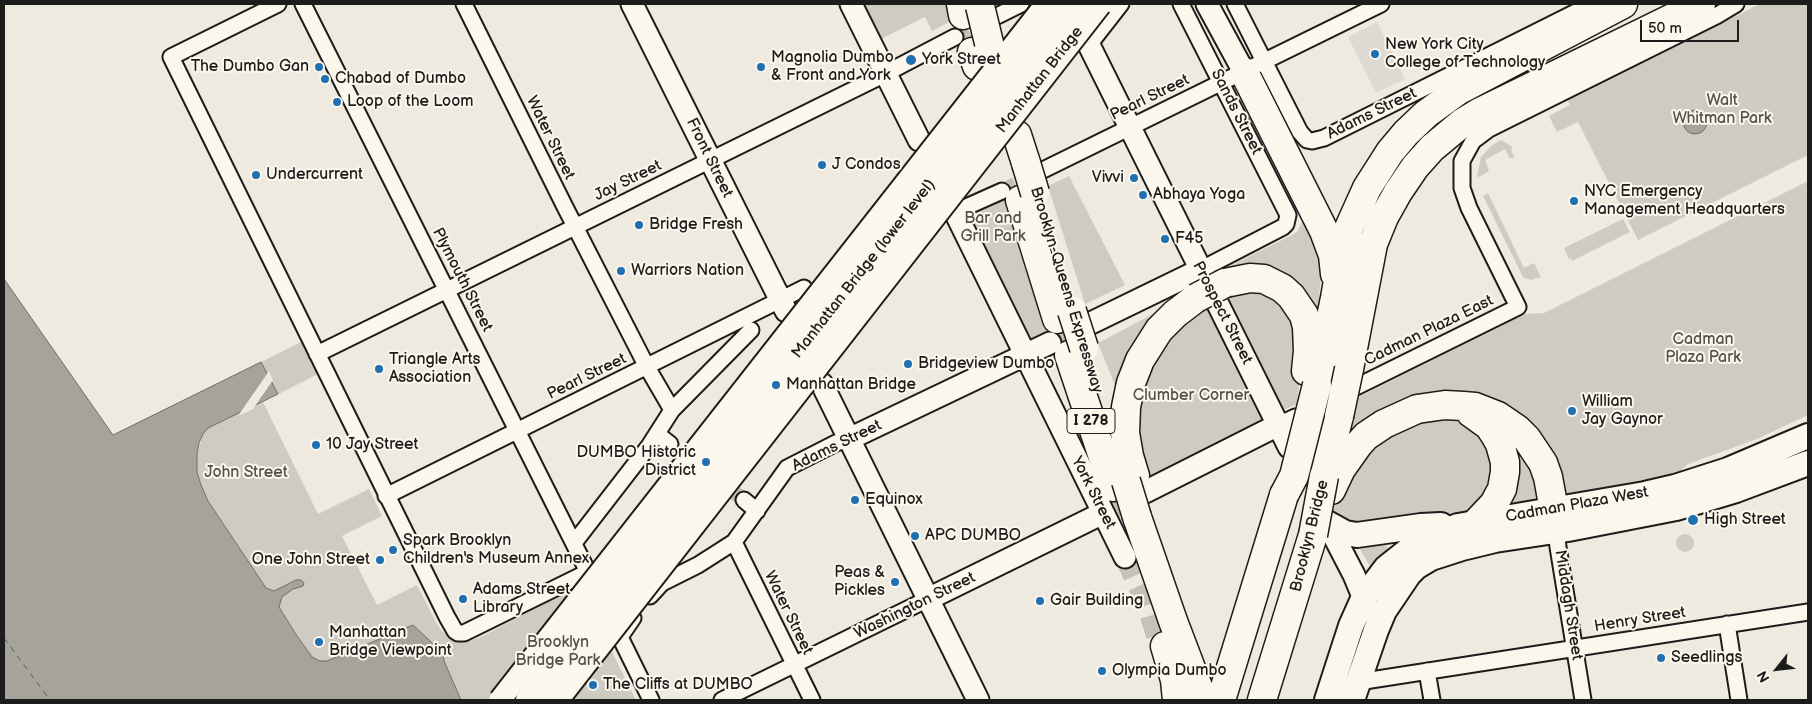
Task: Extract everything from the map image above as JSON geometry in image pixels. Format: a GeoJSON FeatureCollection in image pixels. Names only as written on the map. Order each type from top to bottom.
{"type":"FeatureCollection","features":[{"type":"Feature","properties":{"kind":"highway"},"geometry":{"type":"LineString","coordinates":[[1298,405],[1335,298],[1343,252],[1354,215],[1379,168],[1406,132],[1459,90],[1623,4]]}},
{"type":"Feature","properties":{"kind":"highway","name":"Brooklyn Bridge"},"geometry":{"type":"LineString","coordinates":[[1262,700],[1320,529],[1324,476],[1353,378],[1368,266],[1379,230],[1391,204],[1406,179],[1432,148],[1462,123],[1480,112],[1701,4]]}},
{"type":"Feature","properties":{"kind":"highway"},"geometry":{"type":"LineString","coordinates":[[1243,72],[1329,243],[1335,267],[1335,298]]}},
{"type":"Feature","properties":{"kind":"highway","name":"Brooklyn-Queens Expressway"},"geometry":{"type":"LineString","coordinates":[[1020,172],[1126,501],[1130,553],[1196,700]]}},
{"type":"Feature","properties":{"kind":"highway"},"geometry":{"type":"LineString","coordinates":[[1203,700],[1166,630],[1162,567],[1126,501],[1128,456],[1125,420],[1128,396],[1146,349],[1159,330],[1175,314],[1196,298],[1226,283],[1250,278],[1264,279],[1282,288],[1296,302],[1306,321],[1308,333],[1298,405],[1300,418],[1284,496],[1221,700]]}},
{"type":"Feature","properties":{"kind":"highway"},"geometry":{"type":"LineString","coordinates":[[1452,405],[1475,415],[1489,426],[1503,453],[1505,472],[1502,489],[1494,504],[1467,524]]}},
{"type":"Feature","properties":{"kind":"highway"},"geometry":{"type":"LineString","coordinates":[[1320,529],[1331,490],[1347,458],[1366,436],[1384,424],[1405,414],[1430,406],[1452,405],[1475,407],[1498,416],[1517,429],[1527,439],[1543,463],[1548,477],[1555,520]]}},
{"type":"Feature","properties":{"kind":"highway"},"geometry":{"type":"LineString","coordinates":[[1130,553],[1169,657],[1175,680],[1177,700]]}},
{"type":"Feature","properties":{"kind":"main road","name":"Manhattan Bridge (lower level)"},"geometry":{"type":"LineString","coordinates":[[528,700],[1072,4]]}},
{"type":"Feature","properties":{"kind":"main road","name":"Manhattan Bridge"},"geometry":{"type":"LineString","coordinates":[[556,700],[1099,4]]}},
{"type":"Feature","properties":{"kind":"main road","name":"Cadman Plaza West"},"geometry":{"type":"LineString","coordinates":[[1355,691],[1384,611],[1409,574],[1430,558],[1495,540],[1555,520],[1685,484],[1728,470],[1808,436]]}},
{"type":"Feature","properties":{"kind":"main road","name":"Cadman Plaza West"},"geometry":{"type":"LineString","coordinates":[[1327,700],[1351,626],[1364,597],[1386,568],[1409,548],[1429,537],[1467,524],[1555,520],[1676,508],[1736,490],[1808,463]]}},
{"type":"Feature","properties":{"kind":"main road"},"geometry":{"type":"LineString","coordinates":[[1320,529],[1357,536],[1421,526],[1467,524]]}},
{"type":"Feature","properties":{"kind":"street"},"geometry":{"type":"LineString","coordinates":[[278,4],[170,57],[386,496]]}},
{"type":"Feature","properties":{"kind":"street","name":"Plymouth Street"},"geometry":{"type":"LineString","coordinates":[[303,4],[588,572],[469,631],[458,634],[451,625],[386,496]]}},
{"type":"Feature","properties":{"kind":"street","name":"Water Street"},"geometry":{"type":"LineString","coordinates":[[464,4],[647,367],[672,410]]}},
{"type":"Feature","properties":{"kind":"street","name":"Front Street"},"geometry":{"type":"LineString","coordinates":[[632,4],[783,306]]}},
{"type":"Feature","properties":{"kind":"street"},"geometry":{"type":"LineString","coordinates":[[851,4],[919,140]]}},
{"type":"Feature","properties":{"kind":"street","name":"Jay Street"},"geometry":{"type":"LineString","coordinates":[[317,354],[976,29],[1021,4]]}},
{"type":"Feature","properties":{"kind":"street"},"geometry":{"type":"LineString","coordinates":[[500,700],[1046,4]]}},
{"type":"Feature","properties":{"kind":"street"},"geometry":{"type":"LineString","coordinates":[[1089,45],[1121,4]]}},
{"type":"Feature","properties":{"kind":"street","name":"Sands Street"},"geometry":{"type":"LineString","coordinates":[[1181,4],[1307,140],[1312,141]]}},
{"type":"Feature","properties":{"kind":"street","name":"Sands Street"},"geometry":{"type":"LineString","coordinates":[[1207,4],[1243,72],[1287,211],[1288,220]]}},
{"type":"Feature","properties":{"kind":"street","name":"Sands Street"},"geometry":{"type":"LineString","coordinates":[[1235,4],[1243,72]]}},
{"type":"Feature","properties":{"kind":"street","name":"Pearl Street"},"geometry":{"type":"LineString","coordinates":[[955,212],[1020,172],[1130,128],[1381,4]]}},
{"type":"Feature","properties":{"kind":"street","name":"Adams Street"},"geometry":{"type":"LineString","coordinates":[[1312,141],[1337,131],[1592,4]]}},
{"type":"Feature","properties":{"kind":"street","name":"Cadman Plaza East"},"geometry":{"type":"LineString","coordinates":[[1353,378],[1518,307],[1469,208],[1462,188],[1462,162],[1468,148],[1478,136],[1489,128],[1716,16],[1736,4]]}},
{"type":"Feature","properties":{"kind":"street","name":"Prospect Street"},"geometry":{"type":"LineString","coordinates":[[1089,45],[1200,270],[1298,405],[1289,447]]}},
{"type":"Feature","properties":{"kind":"street","name":"York Street"},"geometry":{"type":"LineString","coordinates":[[955,212],[1025,355],[1126,501]]}},
{"type":"Feature","properties":{"kind":"street","name":"Adams Street"},"geometry":{"type":"LineString","coordinates":[[651,700],[620,637],[638,610],[662,583],[698,565],[734,542],[787,468],[1200,270],[1282,227],[1288,220]]}},
{"type":"Feature","properties":{"kind":"street","name":"Pearl Street"},"geometry":{"type":"LineString","coordinates":[[386,496],[647,367],[783,306],[804,288]]}},
{"type":"Feature","properties":{"kind":"street"},"geometry":{"type":"LineString","coordinates":[[574,543],[653,440],[672,410],[751,330]]}},
{"type":"Feature","properties":{"kind":"street"},"geometry":{"type":"LineString","coordinates":[[822,384],[978,700]]}},
{"type":"Feature","properties":{"kind":"street","name":"Washington Street"},"geometry":{"type":"LineString","coordinates":[[722,700],[1126,501],[1298,405]]}},
{"type":"Feature","properties":{"kind":"street"},"geometry":{"type":"LineString","coordinates":[[653,440],[670,444]]}},
{"type":"Feature","properties":{"kind":"street"},"geometry":{"type":"LineString","coordinates":[[744,500],[757,511]]}},
{"type":"Feature","properties":{"kind":"street","name":"Middagh Street"},"geometry":{"type":"LineString","coordinates":[[1555,520],[1583,700]]}},
{"type":"Feature","properties":{"kind":"street"},"geometry":{"type":"LineString","coordinates":[[1320,529],[1364,597],[1376,630]]}},
{"type":"Feature","properties":{"kind":"street","name":"Water Street"},"geometry":{"type":"LineString","coordinates":[[734,542],[812,700]]}},
{"type":"Feature","properties":{"kind":"street","name":"Henry Street"},"geometry":{"type":"LineString","coordinates":[[1355,691],[1427,671],[1808,612]]}},
{"type":"Feature","properties":{"kind":"street"},"geometry":{"type":"LineString","coordinates":[[1727,624],[1739,700]]}},
{"type":"Feature","properties":{"kind":"street"},"geometry":{"type":"LineString","coordinates":[[1163,700],[1162,659],[1166,630]]}},
{"type":"Feature","properties":{"kind":"street"},"geometry":{"type":"LineString","coordinates":[[1427,671],[1432,700]]}},
{"type":"Feature","properties":{"kind":"shaded area","name":"New York City College of Technology"},"geometry":{"type":"Polygon","coordinates":[[[1377,22],[1405,79],[1376,93],[1348,37],[1377,22]]]}},
{"type":"Feature","properties":{"kind":"shaded area"},"geometry":{"type":"Polygon","coordinates":[[[1690,110],[1700,110],[1707,117],[1707,127],[1700,134],[1690,134],[1683,127],[1683,117],[1690,110]]]}},
{"type":"Feature","properties":{"kind":"shaded area"},"geometry":{"type":"Polygon","coordinates":[[[4,279],[113,435],[261,362],[278,394],[208,428],[199,443],[197,472],[208,501],[266,588],[274,591],[296,580],[301,580],[304,583],[303,586],[293,589],[282,597],[279,607],[312,657],[320,661],[327,661],[413,625],[443,653],[444,661],[461,700],[4,700],[4,279]]]}},
{"type":"Feature","properties":{"kind":"green space"},"geometry":{"type":"Polygon","coordinates":[[[859,4],[947,4],[951,21],[932,31],[925,17],[877,41],[859,4]]]}},
{"type":"Feature","properties":{"kind":"green space","name":"Walt Whitman Park"},"geometry":{"type":"Polygon","coordinates":[[[1760,4],[1808,4],[1808,155],[1638,240],[1578,122],[1557,132],[1549,116],[1570,105],[1567,100],[1760,4]]]}},
{"type":"Feature","properties":{"kind":"green space"},"geometry":{"type":"Polygon","coordinates":[[[1501,140],[1513,147],[1511,149],[1514,157],[1510,159],[1505,149],[1485,160],[1489,171],[1479,177],[1477,176],[1481,157],[1491,146],[1501,140]]]}},
{"type":"Feature","properties":{"kind":"green space"},"geometry":{"type":"Polygon","coordinates":[[[1069,176],[1125,285],[1085,304],[1048,186],[1069,176]]]}},
{"type":"Feature","properties":{"kind":"green space","name":"Cadman Plaza Park"},"geometry":{"type":"Polygon","coordinates":[[[1808,181],[1808,415],[1757,439],[1688,464],[1674,476],[1573,495],[1569,501],[1557,485],[1473,398],[1346,445],[1353,400],[1525,314],[1544,313],[1808,181]]]}},
{"type":"Feature","properties":{"kind":"green space"},"geometry":{"type":"Polygon","coordinates":[[[1488,193],[1524,268],[1534,263],[1541,277],[1531,280],[1523,277],[1483,196],[1488,193]]]}},
{"type":"Feature","properties":{"kind":"green space","name":"Bar and Grill Park"},"geometry":{"type":"Polygon","coordinates":[[[1005,199],[1047,333],[1033,340],[1029,340],[968,220],[1005,199]]]}},
{"type":"Feature","properties":{"kind":"green space"},"geometry":{"type":"Polygon","coordinates":[[[1304,217],[1323,258],[1315,335],[1310,311],[1218,272],[1292,235],[1298,231],[1304,217]]]}},
{"type":"Feature","properties":{"kind":"green space"},"geometry":{"type":"Polygon","coordinates":[[[1623,219],[1630,232],[1572,261],[1571,258],[1569,259],[1564,248],[1623,219]]]}},
{"type":"Feature","properties":{"kind":"green space","name":"Clumber Corner"},"geometry":{"type":"Polygon","coordinates":[[[1239,285],[1282,297],[1303,350],[1297,404],[1286,409],[1282,409],[1222,291],[1239,285]]]}},
{"type":"Feature","properties":{"kind":"green space","name":"Clumber Corner"},"geometry":{"type":"Polygon","coordinates":[[[1193,293],[1120,398],[1098,343],[1193,293]]]}},
{"type":"Feature","properties":{"kind":"green space","name":"Clumber Corner"},"geometry":{"type":"Polygon","coordinates":[[[1204,299],[1262,420],[1258,424],[1142,481],[1133,452],[1144,365],[1204,299]]]}},
{"type":"Feature","properties":{"kind":"green space","name":"Brooklyn Bridge Park"},"geometry":{"type":"Polygon","coordinates":[[[303,341],[318,374],[263,402],[318,514],[369,489],[382,516],[342,536],[377,605],[417,585],[442,631],[454,640],[466,642],[479,638],[579,586],[636,700],[461,700],[443,661],[320,661],[312,657],[208,501],[197,472],[197,454],[203,434],[208,428],[223,420],[267,374],[261,362],[303,341]]]}},
{"type":"Feature","properties":{"kind":"green space"},"geometry":{"type":"Polygon","coordinates":[[[1437,416],[1464,420],[1492,447],[1494,488],[1471,512],[1357,530],[1336,515],[1333,509],[1349,471],[1390,431],[1437,416]]]}},
{"type":"Feature","properties":{"kind":"green space"},"geometry":{"type":"Polygon","coordinates":[[[1509,444],[1526,449],[1542,504],[1502,506],[1509,444]]]}},
{"type":"Feature","properties":{"kind":"green space"},"geometry":{"type":"Polygon","coordinates":[[[1685,534],[1691,537],[1694,543],[1691,549],[1685,552],[1679,549],[1676,543],[1679,537],[1685,534]]]}},
{"type":"Feature","properties":{"kind":"green space"},"geometry":{"type":"Polygon","coordinates":[[[1385,544],[1388,549],[1370,567],[1360,549],[1385,544]]]}},
{"type":"Feature","properties":{"kind":"pier"},"geometry":{"type":"Polygon","coordinates":[[[269,371],[273,380],[253,409],[238,416],[269,371]]]}},
{"type":"Feature","properties":{"kind":"ferry route"},"geometry":{"type":"LineString","coordinates":[[4,638],[50,700]]}},
{"type":"Feature","properties":{"kind":"tunnel"},"geometry":{"type":"LineString","coordinates":[[955,37],[988,20]]}},
{"type":"Feature","properties":{"kind":"tunnel"},"geometry":{"type":"LineString","coordinates":[[991,111],[1004,150]]}},
{"type":"Feature","properties":{"kind":"tunnel"},"geometry":{"type":"LineString","coordinates":[[1002,191],[1035,175]]}},
{"type":"Feature","properties":{"kind":"tunnel"},"geometry":{"type":"LineString","coordinates":[[1050,343],[1091,323]]}},
{"type":"Feature","properties":{"kind":"tunnel"},"geometry":{"type":"LineString","coordinates":[[717,479],[744,500]]}},
{"type":"Feature","properties":{"kind":"tunnel"},"geometry":{"type":"LineString","coordinates":[[1107,511],[1145,492]]}},
{"type":"Feature","properties":{"kind":"tunnel"},"geometry":{"type":"LineString","coordinates":[[1125,557],[1147,605],[1158,640]]}},
{"type":"Feature","properties":{"kind":"railway"},"geometry":{"type":"LineString","coordinates":[[507,700],[1053,4]]}},
{"type":"Feature","properties":{"kind":"railway"},"geometry":{"type":"LineString","coordinates":[[539,700],[1082,4]]}},
{"type":"Feature","properties":{"kind":"railway"},"geometry":{"type":"LineString","coordinates":[[548,700],[1092,4]]}},
{"type":"Feature","properties":{"kind":"railway"},"geometry":{"type":"LineString","coordinates":[[518,700],[687,485],[751,400]]}},
{"type":"Feature","properties":{"kind":"place","name":"New York City College of Technology"},"geometry":{"type":"Point","coordinates":[1375,54]}},
{"type":"Feature","properties":{"kind":"place","name":"York Street"},"geometry":{"type":"Point","coordinates":[911,60]}},
{"type":"Feature","properties":{"kind":"place","name":"The Dumbo Gan"},"geometry":{"type":"Point","coordinates":[319,67]}},
{"type":"Feature","properties":{"kind":"place","name":"Magnolia Dumbo & Front and York"},"geometry":{"type":"Point","coordinates":[761,67]}},
{"type":"Feature","properties":{"kind":"place","name":"Chabad of Dumbo"},"geometry":{"type":"Point","coordinates":[325,79]}},
{"type":"Feature","properties":{"kind":"place","name":"Loop of the Loom"},"geometry":{"type":"Point","coordinates":[337,102]}},
{"type":"Feature","properties":{"kind":"place","name":"J Condos"},"geometry":{"type":"Point","coordinates":[822,165]}},
{"type":"Feature","properties":{"kind":"place","name":"Undercurrent"},"geometry":{"type":"Point","coordinates":[256,175]}},
{"type":"Feature","properties":{"kind":"place","name":"Vivvi"},"geometry":{"type":"Point","coordinates":[1134,178]}},
{"type":"Feature","properties":{"kind":"place","name":"Abhaya Yoga"},"geometry":{"type":"Point","coordinates":[1143,195]}},
{"type":"Feature","properties":{"kind":"place","name":"NYC Emergency Management Headquarters"},"geometry":{"type":"Point","coordinates":[1574,201]}},
{"type":"Feature","properties":{"kind":"place","name":"Bridge Fresh"},"geometry":{"type":"Point","coordinates":[639,225]}},
{"type":"Feature","properties":{"kind":"place","name":"F45"},"geometry":{"type":"Point","coordinates":[1165,239]}},
{"type":"Feature","properties":{"kind":"place","name":"Warriors Nation"},"geometry":{"type":"Point","coordinates":[621,271]}},
{"type":"Feature","properties":{"kind":"place","name":"Bridgeview Dumbo"},"geometry":{"type":"Point","coordinates":[908,364]}},
{"type":"Feature","properties":{"kind":"place","name":"Triangle Arts Association"},"geometry":{"type":"Point","coordinates":[379,369]}},
{"type":"Feature","properties":{"kind":"place","name":"Manhattan Bridge"},"geometry":{"type":"Point","coordinates":[776,385]}},
{"type":"Feature","properties":{"kind":"place","name":"William Jay Gaynor"},"geometry":{"type":"Point","coordinates":[1572,411]}},
{"type":"Feature","properties":{"kind":"place","name":"10 Jay Street"},"geometry":{"type":"Point","coordinates":[316,445]}},
{"type":"Feature","properties":{"kind":"place","name":"DUMBO Historic District"},"geometry":{"type":"Point","coordinates":[706,462]}},
{"type":"Feature","properties":{"kind":"place","name":"Equinox"},"geometry":{"type":"Point","coordinates":[855,500]}},
{"type":"Feature","properties":{"kind":"place","name":"High Street"},"geometry":{"type":"Point","coordinates":[1693,520]}},
{"type":"Feature","properties":{"kind":"place","name":"APC DUMBO"},"geometry":{"type":"Point","coordinates":[915,536]}},
{"type":"Feature","properties":{"kind":"place","name":"Spark Brooklyn Children's Museum Annex"},"geometry":{"type":"Point","coordinates":[393,550]}},
{"type":"Feature","properties":{"kind":"place","name":"One John Street"},"geometry":{"type":"Point","coordinates":[380,560]}},
{"type":"Feature","properties":{"kind":"place","name":"Peas & Pickles"},"geometry":{"type":"Point","coordinates":[895,582]}},
{"type":"Feature","properties":{"kind":"place","name":"Adams Street Library"},"geometry":{"type":"Point","coordinates":[463,599]}},
{"type":"Feature","properties":{"kind":"place","name":"Gair Building"},"geometry":{"type":"Point","coordinates":[1040,601]}},
{"type":"Feature","properties":{"kind":"place","name":"Manhattan Bridge Viewpoint"},"geometry":{"type":"Point","coordinates":[319,642]}},
{"type":"Feature","properties":{"kind":"place","name":"Seedlings"},"geometry":{"type":"Point","coordinates":[1661,658]}},
{"type":"Feature","properties":{"kind":"place","name":"Olympia Dumbo"},"geometry":{"type":"Point","coordinates":[1102,671]}},
{"type":"Feature","properties":{"kind":"place","name":"The Cliffs at DUMBO"},"geometry":{"type":"Point","coordinates":[593,685]}},
{"type":"Feature","properties":{"kind":"park label","name":"John Street"},"geometry":{"type":"Point","coordinates":[246,473]}}]}
